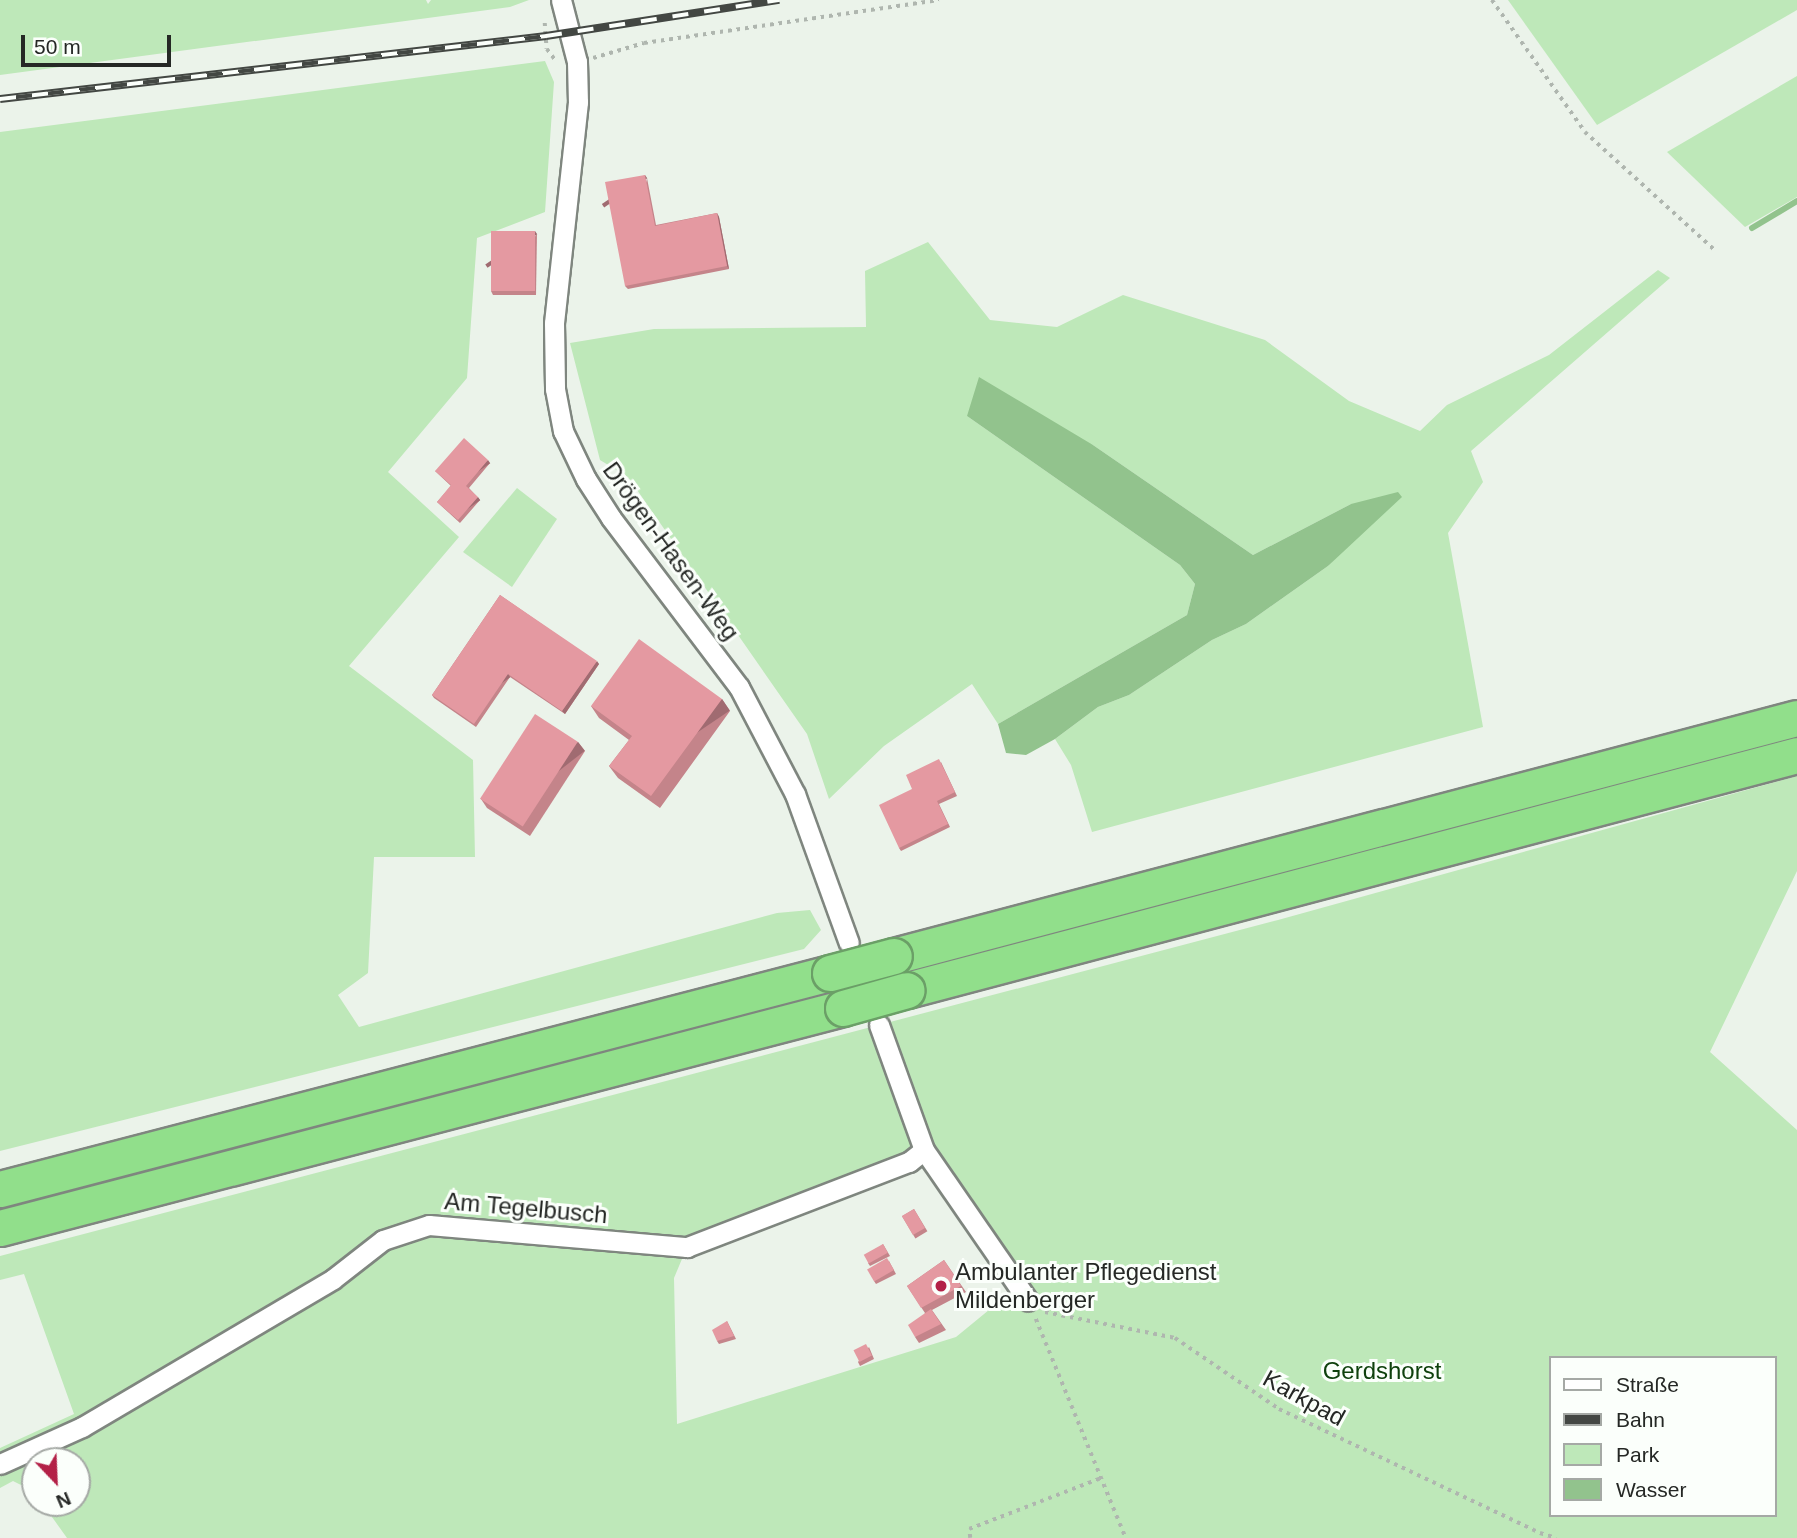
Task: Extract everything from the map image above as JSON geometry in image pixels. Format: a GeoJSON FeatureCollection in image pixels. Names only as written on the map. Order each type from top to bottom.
{"type":"FeatureCollection","features":[{"type":"Feature","properties":{"kind":"highway"},"geometry":{"type":"LineString","coordinates":[[0,1189],[1797,718]]}},
{"type":"Feature","properties":{"kind":"highway"},"geometry":{"type":"LineString","coordinates":[[0,1228],[1797,755]]}},
{"type":"Feature","properties":{"kind":"street","name":"Drögen-Hasen-Weg"},"geometry":{"type":"LineString","coordinates":[[561,0],[577,62],[578,102],[554,323],[555,389],[563,431],[586,479],[611,518],[739,687],[795,794],[849,943]]}},
{"type":"Feature","properties":{"kind":"street"},"geometry":{"type":"LineString","coordinates":[[879,1025],[924,1150],[1030,1305]]}},
{"type":"Feature","properties":{"kind":"street","name":"Am Tegelbusch"},"geometry":{"type":"LineString","coordinates":[[0,1464],[82,1427],[333,1279],[383,1240],[418,1228],[429,1225],[687,1247],[909,1162],[924,1150]]}},
{"type":"Feature","properties":{"kind":"path"},"geometry":{"type":"LineString","coordinates":[[577,62],[644,43],[939,0]]}},
{"type":"Feature","properties":{"kind":"path"},"geometry":{"type":"LineString","coordinates":[[1492,0],[1585,132],[1716,251]]}},
{"type":"Feature","properties":{"kind":"path"},"geometry":{"type":"LineString","coordinates":[[1030,1305],[1126,1538]]}},
{"type":"Feature","properties":{"kind":"path","name":"Karkpad"},"geometry":{"type":"LineString","coordinates":[[1030,1305],[1175,1338],[1279,1409],[1481,1506],[1556,1538]]}},
{"type":"Feature","properties":{"kind":"path"},"geometry":{"type":"LineString","coordinates":[[970,1538],[969,1529],[1101,1478]]}},
{"type":"Feature","properties":{"kind":"green space"},"geometry":{"type":"Polygon","coordinates":[[[0,0],[426,0],[428,4],[431,0],[529,0],[510,7],[0,75],[0,0]]]}},
{"type":"Feature","properties":{"kind":"green space"},"geometry":{"type":"Polygon","coordinates":[[[1508,0],[1797,0],[1797,10],[1597,125],[1508,0]]]}},
{"type":"Feature","properties":{"kind":"green space"},"geometry":{"type":"Polygon","coordinates":[[[545,61],[554,82],[545,212],[477,238],[467,378],[388,472],[459,537],[349,666],[473,760],[475,857],[374,857],[368,973],[338,995],[359,1027],[777,913],[810,910],[821,930],[804,949],[0,1151],[0,132],[545,61]]]}},
{"type":"Feature","properties":{"kind":"green space"},"geometry":{"type":"Polygon","coordinates":[[[1797,76],[1797,197],[1745,227],[1667,152],[1797,76]]]}},
{"type":"Feature","properties":{"kind":"green space"},"geometry":{"type":"Polygon","coordinates":[[[928,242],[990,320],[1057,327],[1123,295],[1265,340],[1349,401],[1420,431],[1447,405],[1549,355],[1658,270],[1670,278],[1471,451],[1483,482],[1448,533],[1483,727],[1092,832],[1071,765],[1055,739],[1098,707],[1129,695],[1212,640],[1246,624],[1328,566],[1349,543],[1351,504],[1253,555],[1093,445],[967,416],[1180,565],[1195,584],[1187,615],[998,724],[972,684],[884,746],[829,799],[807,734],[628,477],[600,460],[570,343],[654,329],[866,327],[865,271],[928,242]]]}},
{"type":"Feature","properties":{"kind":"green space"},"geometry":{"type":"Polygon","coordinates":[[[517,488],[557,519],[512,587],[463,552],[517,488]]]}},
{"type":"Feature","properties":{"kind":"green space","name":"Gerdshorst"},"geometry":{"type":"Polygon","coordinates":[[[1797,776],[1797,871],[1710,1052],[1797,1130],[1797,1538],[67,1538],[52,1517],[91,1517],[91,1447],[21,1447],[21,1485],[13,1481],[0,1488],[0,1448],[74,1414],[24,1274],[0,1280],[0,1256],[1278,920],[1797,776]],[[924,1150],[687,1247],[674,1278],[677,1424],[956,1337],[1017,1287],[924,1150]]]}},
{"type":"Feature","properties":{"kind":"water"},"geometry":{"type":"Polygon","coordinates":[[[979,377],[1093,445],[1253,555],[1351,504],[1398,492],[1402,497],[1328,566],[1246,624],[1212,640],[1129,695],[1098,707],[1055,739],[1026,755],[1006,753],[998,724],[1187,615],[1195,584],[1180,565],[967,416],[979,377]]]}},
{"type":"Feature","properties":{"kind":"building"},"geometry":{"type":"Polygon","coordinates":[[[645,175],[655,226],[717,213],[727,266],[625,286],[605,182],[645,175]]]}},
{"type":"Feature","properties":{"kind":"building"},"geometry":{"type":"Polygon","coordinates":[[[491,231],[535,231],[535,291],[491,291],[491,231]]]}},
{"type":"Feature","properties":{"kind":"building"},"geometry":{"type":"Polygon","coordinates":[[[464,438],[488,460],[466,486],[478,497],[458,520],[437,502],[451,485],[435,471],[464,438]]]}},
{"type":"Feature","properties":{"kind":"building"},"geometry":{"type":"Polygon","coordinates":[[[500,595],[597,661],[562,711],[508,674],[474,724],[432,695],[500,595]]]}},
{"type":"Feature","properties":{"kind":"building"},"geometry":{"type":"Polygon","coordinates":[[[639,639],[722,699],[651,796],[609,766],[632,736],[591,706],[639,639]]]}},
{"type":"Feature","properties":{"kind":"building"},"geometry":{"type":"Polygon","coordinates":[[[535,714],[578,742],[523,826],[480,799],[535,714]]]}},
{"type":"Feature","properties":{"kind":"building"},"geometry":{"type":"Polygon","coordinates":[[[939,759],[955,792],[937,801],[948,824],[899,848],[879,805],[912,789],[906,775],[939,759]]]}},
{"type":"Feature","properties":{"kind":"building"},"geometry":{"type":"Polygon","coordinates":[[[914,1209],[925,1228],[913,1235],[902,1216],[914,1209]]]}},
{"type":"Feature","properties":{"kind":"building"},"geometry":{"type":"Polygon","coordinates":[[[883,1244],[888,1253],[869,1263],[864,1255],[883,1244]]]}},
{"type":"Feature","properties":{"kind":"building"},"geometry":{"type":"Polygon","coordinates":[[[887,1258],[894,1270],[874,1282],[867,1270],[887,1258]]]}},
{"type":"Feature","properties":{"kind":"building","name":"Ambulanter Pflegedienst Mildenberger"},"geometry":{"type":"Polygon","coordinates":[[[944,1260],[961,1286],[921,1308],[907,1286],[944,1260]]]}},
{"type":"Feature","properties":{"kind":"building"},"geometry":{"type":"Polygon","coordinates":[[[931,1309],[941,1324],[915,1337],[908,1325],[931,1309]]]}},
{"type":"Feature","properties":{"kind":"building"},"geometry":{"type":"Polygon","coordinates":[[[727,1321],[734,1336],[717,1341],[712,1330],[727,1321]]]}},
{"type":"Feature","properties":{"kind":"building"},"geometry":{"type":"Polygon","coordinates":[[[866,1344],[872,1356],[859,1362],[854,1350],[866,1344]]]}},
{"type":"Feature","properties":{"kind":"waterway"},"geometry":{"type":"LineString","coordinates":[[1752,228],[1797,201]]}},
{"type":"Feature","properties":{"kind":"railway"},"geometry":{"type":"LineString","coordinates":[[0,99],[546,36],[779,0]]}},
{"type":"Feature","properties":{"kind":"place","name":"Ambulanter Pflegedienst Mildenberger"},"geometry":{"type":"Point","coordinates":[941,1286]}}]}
